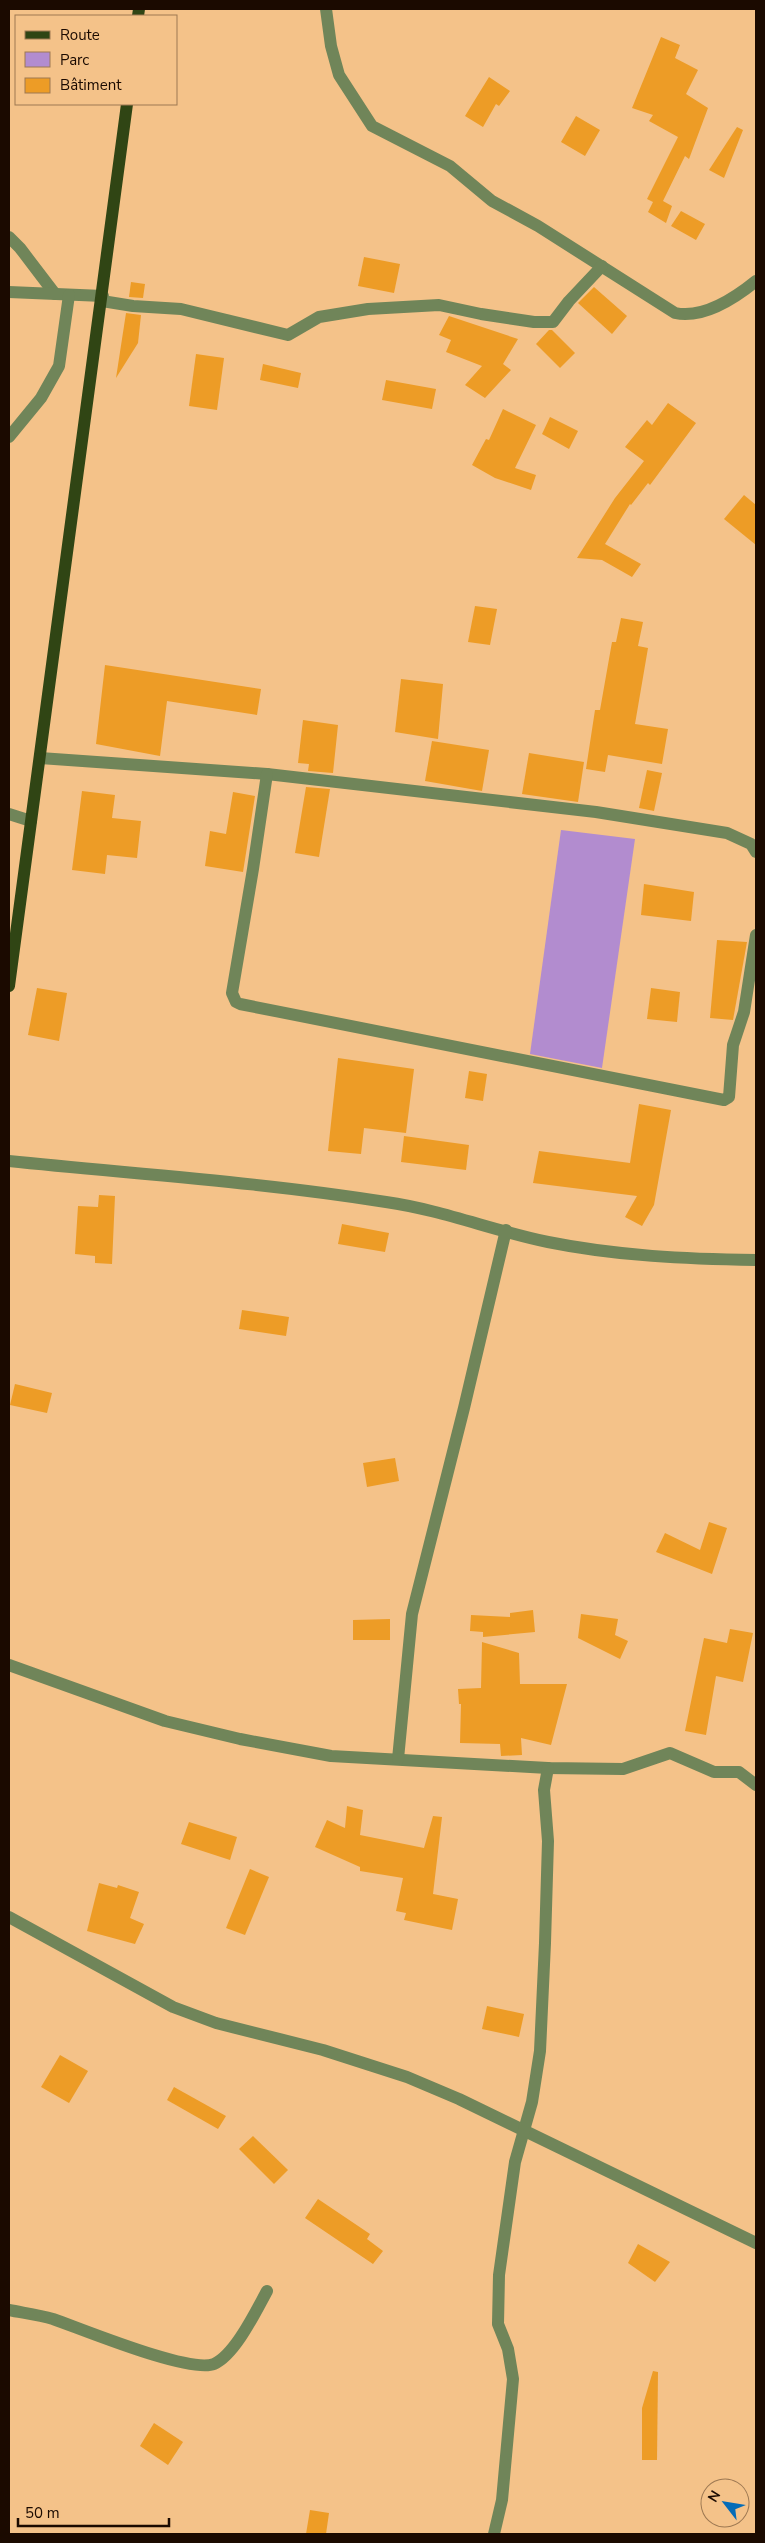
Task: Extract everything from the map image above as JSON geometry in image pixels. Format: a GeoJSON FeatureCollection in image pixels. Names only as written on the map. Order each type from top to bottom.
{"type":"FeatureCollection","features":[{"type":"Feature","properties":{"kind":"main road"},"geometry":{"type":"LineString","coordinates":[[9,986],[103,298],[127,105]]}},
{"type":"Feature","properties":{"kind":"street"},"geometry":{"type":"LineString","coordinates":[[326,9],[339,76],[372,126],[450,166],[492,201],[538,226],[675,313],[684,315],[710,309],[756,282]]}},
{"type":"Feature","properties":{"kind":"street"},"geometry":{"type":"LineString","coordinates":[[9,237],[20,248],[54,294]]}},
{"type":"Feature","properties":{"kind":"street"},"geometry":{"type":"LineString","coordinates":[[9,292],[103,298],[133,306],[181,309],[288,335],[319,317],[368,308],[439,304],[481,314],[534,322],[553,322],[569,301],[602,266]]}},
{"type":"Feature","properties":{"kind":"street"},"geometry":{"type":"LineString","coordinates":[[9,437],[41,398],[59,366],[69,295]]}},
{"type":"Feature","properties":{"kind":"street"},"geometry":{"type":"LineString","coordinates":[[40,758],[267,774],[683,824],[733,835],[751,844],[756,852]]}},
{"type":"Feature","properties":{"kind":"street"},"geometry":{"type":"LineString","coordinates":[[267,774],[232,993],[232,998],[240,1004],[724,1100],[730,1097],[731,1092],[732,1044],[744,1012],[756,935]]}},
{"type":"Feature","properties":{"kind":"street"},"geometry":{"type":"LineString","coordinates":[[9,814],[31,821]]}},
{"type":"Feature","properties":{"kind":"street"},"geometry":{"type":"LineString","coordinates":[[9,1161],[387,1202],[462,1217],[548,1242],[667,1258],[756,1260]]}},
{"type":"Feature","properties":{"kind":"street"},"geometry":{"type":"LineString","coordinates":[[398,1759],[412,1614],[462,1417],[506,1230]]}},
{"type":"Feature","properties":{"kind":"street"},"geometry":{"type":"LineString","coordinates":[[9,1665],[165,1721],[240,1740],[331,1756],[548,1768],[623,1769],[670,1753],[714,1772],[739,1772],[756,1786]]}},
{"type":"Feature","properties":{"kind":"street"},"geometry":{"type":"LineString","coordinates":[[494,2534],[502,2500],[513,2379],[508,2349],[498,2324],[499,2275],[515,2162],[532,2102],[540,2051],[548,1841],[544,1790],[548,1768]]}},
{"type":"Feature","properties":{"kind":"street"},"geometry":{"type":"LineString","coordinates":[[9,1917],[173,2007],[216,2023],[323,2050],[407,2077],[459,2100],[522,2132],[756,2243]]}},
{"type":"Feature","properties":{"kind":"street"},"geometry":{"type":"LineString","coordinates":[[9,2310],[52,2319],[176,2361],[207,2366],[222,2359],[230,2350],[267,2291]]}},
{"type":"Feature","properties":{"kind":"green space"},"geometry":{"type":"Polygon","coordinates":[[[561,830],[635,839],[602,1068],[530,1054],[561,830]]]}},
{"type":"Feature","properties":{"kind":"building"},"geometry":{"type":"Polygon","coordinates":[[[661,37],[680,45],[675,58],[698,70],[686,94],[708,108],[689,159],[685,156],[663,201],[672,206],[666,223],[648,212],[653,202],[647,199],[678,137],[649,121],[653,115],[632,108],[661,37]]]}},
{"type":"Feature","properties":{"kind":"building"},"geometry":{"type":"Polygon","coordinates":[[[489,77],[510,91],[499,106],[496,104],[483,127],[465,116],[489,77]]]}},
{"type":"Feature","properties":{"kind":"building"},"geometry":{"type":"Polygon","coordinates":[[[576,116],[600,130],[585,156],[561,142],[576,116]]]}},
{"type":"Feature","properties":{"kind":"building"},"geometry":{"type":"Polygon","coordinates":[[[737,127],[743,130],[724,178],[709,170],[737,127]]]}},
{"type":"Feature","properties":{"kind":"building"},"geometry":{"type":"Polygon","coordinates":[[[681,211],[705,224],[696,240],[671,226],[681,211]]]}},
{"type":"Feature","properties":{"kind":"building"},"geometry":{"type":"Polygon","coordinates":[[[364,257],[400,264],[394,293],[358,286],[364,257]]]}},
{"type":"Feature","properties":{"kind":"building"},"geometry":{"type":"Polygon","coordinates":[[[131,282],[145,284],[143,298],[129,297],[131,282]]]}},
{"type":"Feature","properties":{"kind":"building"},"geometry":{"type":"Polygon","coordinates":[[[594,287],[627,316],[612,334],[578,303],[594,287]]]}},
{"type":"Feature","properties":{"kind":"building"},"geometry":{"type":"Polygon","coordinates":[[[126,313],[141,315],[138,343],[116,378],[126,313]]]}},
{"type":"Feature","properties":{"kind":"building"},"geometry":{"type":"Polygon","coordinates":[[[449,316],[518,339],[503,364],[511,370],[485,398],[465,385],[482,366],[446,352],[451,340],[439,335],[449,316]]]}},
{"type":"Feature","properties":{"kind":"building"},"geometry":{"type":"Polygon","coordinates":[[[549,330],[552,330],[575,353],[560,368],[536,344],[549,330]]]}},
{"type":"Feature","properties":{"kind":"building"},"geometry":{"type":"Polygon","coordinates":[[[196,354],[224,358],[217,410],[189,406],[196,354]]]}},
{"type":"Feature","properties":{"kind":"building"},"geometry":{"type":"Polygon","coordinates":[[[263,364],[301,373],[298,388],[260,380],[263,364]]]}},
{"type":"Feature","properties":{"kind":"building"},"geometry":{"type":"Polygon","coordinates":[[[386,380],[436,389],[432,409],[382,400],[386,380]]]}},
{"type":"Feature","properties":{"kind":"building"},"geometry":{"type":"Polygon","coordinates":[[[668,403],[696,423],[650,485],[648,483],[630,504],[605,544],[641,564],[632,577],[602,560],[577,558],[615,498],[644,461],[625,447],[647,420],[652,425],[668,403]]]}},
{"type":"Feature","properties":{"kind":"building"},"geometry":{"type":"Polygon","coordinates":[[[503,409],[536,425],[515,468],[536,475],[531,490],[495,478],[472,465],[486,439],[489,440],[503,409]]]}},
{"type":"Feature","properties":{"kind":"building"},"geometry":{"type":"Polygon","coordinates":[[[550,417],[578,431],[569,449],[542,434],[550,417]]]}},
{"type":"Feature","properties":{"kind":"building"},"geometry":{"type":"Polygon","coordinates":[[[744,495],[756,505],[756,545],[724,519],[744,495]]]}},
{"type":"Feature","properties":{"kind":"building"},"geometry":{"type":"Polygon","coordinates":[[[475,606],[497,609],[490,645],[468,642],[475,606]]]}},
{"type":"Feature","properties":{"kind":"building"},"geometry":{"type":"Polygon","coordinates":[[[621,618],[643,622],[638,646],[648,648],[635,724],[668,729],[662,764],[608,755],[605,772],[586,769],[595,710],[600,710],[612,642],[616,642],[621,618]]]}},
{"type":"Feature","properties":{"kind":"building"},"geometry":{"type":"Polygon","coordinates":[[[105,665],[261,689],[257,715],[167,701],[160,756],[96,744],[105,665]]]}},
{"type":"Feature","properties":{"kind":"building"},"geometry":{"type":"Polygon","coordinates":[[[401,679],[443,684],[438,739],[395,732],[401,679]]]}},
{"type":"Feature","properties":{"kind":"building"},"geometry":{"type":"Polygon","coordinates":[[[303,720],[338,725],[333,773],[308,771],[309,764],[298,763],[303,720]]]}},
{"type":"Feature","properties":{"kind":"building"},"geometry":{"type":"Polygon","coordinates":[[[432,741],[489,750],[482,791],[425,781],[432,741]]]}},
{"type":"Feature","properties":{"kind":"building"},"geometry":{"type":"Polygon","coordinates":[[[529,753],[584,762],[578,802],[522,794],[529,753]]]}},
{"type":"Feature","properties":{"kind":"building"},"geometry":{"type":"Polygon","coordinates":[[[647,770],[662,773],[654,811],[639,808],[647,770]]]}},
{"type":"Feature","properties":{"kind":"building"},"geometry":{"type":"Polygon","coordinates":[[[306,787],[330,789],[319,857],[295,853],[306,787]]]}},
{"type":"Feature","properties":{"kind":"building"},"geometry":{"type":"Polygon","coordinates":[[[82,791],[115,795],[112,818],[141,821],[137,858],[107,855],[105,874],[72,870],[82,791]]]}},
{"type":"Feature","properties":{"kind":"building"},"geometry":{"type":"Polygon","coordinates":[[[233,792],[255,796],[243,872],[205,866],[210,831],[226,834],[233,792]]]}},
{"type":"Feature","properties":{"kind":"building"},"geometry":{"type":"Polygon","coordinates":[[[644,884],[694,892],[691,921],[641,915],[644,884]]]}},
{"type":"Feature","properties":{"kind":"building"},"geometry":{"type":"Polygon","coordinates":[[[717,940],[747,942],[733,1020],[710,1018],[717,940]]]}},
{"type":"Feature","properties":{"kind":"building"},"geometry":{"type":"Polygon","coordinates":[[[37,988],[67,993],[59,1041],[28,1035],[37,988]]]}},
{"type":"Feature","properties":{"kind":"building"},"geometry":{"type":"Polygon","coordinates":[[[651,988],[680,992],[677,1022],[647,1019],[651,988]]]}},
{"type":"Feature","properties":{"kind":"building"},"geometry":{"type":"Polygon","coordinates":[[[338,1058],[414,1069],[406,1133],[364,1128],[361,1154],[328,1151],[338,1058]]]}},
{"type":"Feature","properties":{"kind":"building"},"geometry":{"type":"Polygon","coordinates":[[[469,1071],[487,1074],[483,1101],[465,1098],[469,1071]]]}},
{"type":"Feature","properties":{"kind":"building"},"geometry":{"type":"Polygon","coordinates":[[[639,1104],[671,1110],[654,1205],[642,1226],[625,1217],[637,1196],[533,1183],[539,1151],[630,1163],[639,1104]]]}},
{"type":"Feature","properties":{"kind":"building"},"geometry":{"type":"Polygon","coordinates":[[[404,1136],[469,1145],[466,1170],[401,1162],[404,1136]]]}},
{"type":"Feature","properties":{"kind":"building"},"geometry":{"type":"Polygon","coordinates":[[[99,1195],[115,1196],[112,1264],[95,1263],[95,1256],[75,1254],[78,1206],[98,1207],[99,1195]]]}},
{"type":"Feature","properties":{"kind":"building"},"geometry":{"type":"Polygon","coordinates":[[[342,1224],[389,1233],[385,1252],[338,1244],[342,1224]]]}},
{"type":"Feature","properties":{"kind":"building"},"geometry":{"type":"Polygon","coordinates":[[[242,1310],[289,1317],[286,1336],[239,1329],[242,1310]]]}},
{"type":"Feature","properties":{"kind":"building"},"geometry":{"type":"Polygon","coordinates":[[[15,1384],[52,1393],[47,1413],[10,1405],[15,1384]]]}},
{"type":"Feature","properties":{"kind":"building"},"geometry":{"type":"Polygon","coordinates":[[[395,1458],[399,1481],[367,1487],[363,1463],[395,1458]]]}},
{"type":"Feature","properties":{"kind":"building"},"geometry":{"type":"Polygon","coordinates":[[[709,1522],[727,1528],[712,1574],[656,1552],[665,1533],[700,1550],[709,1522]]]}},
{"type":"Feature","properties":{"kind":"building"},"geometry":{"type":"Polygon","coordinates":[[[533,1610],[535,1632],[483,1637],[483,1632],[470,1631],[471,1615],[510,1617],[510,1613],[533,1610]]]}},
{"type":"Feature","properties":{"kind":"building"},"geometry":{"type":"Polygon","coordinates":[[[581,1614],[618,1619],[615,1635],[628,1641],[620,1659],[578,1638],[581,1614]]]}},
{"type":"Feature","properties":{"kind":"building"},"geometry":{"type":"Polygon","coordinates":[[[390,1619],[390,1640],[353,1640],[353,1620],[390,1619]]]}},
{"type":"Feature","properties":{"kind":"building"},"geometry":{"type":"Polygon","coordinates":[[[730,1629],[753,1633],[743,1682],[716,1676],[706,1735],[685,1731],[704,1638],[727,1643],[730,1629]]]}},
{"type":"Feature","properties":{"kind":"building"},"geometry":{"type":"Polygon","coordinates":[[[482,1642],[519,1653],[520,1684],[567,1684],[551,1745],[521,1738],[522,1755],[501,1756],[500,1744],[460,1743],[461,1704],[459,1704],[458,1689],[481,1688],[482,1642]]]}},
{"type":"Feature","properties":{"kind":"building"},"geometry":{"type":"Polygon","coordinates":[[[347,1806],[363,1810],[360,1835],[424,1848],[433,1816],[442,1817],[433,1894],[458,1899],[452,1930],[404,1920],[406,1913],[396,1911],[403,1878],[360,1871],[360,1867],[315,1847],[327,1820],[345,1828],[347,1806]]]}},
{"type":"Feature","properties":{"kind":"building"},"geometry":{"type":"Polygon","coordinates":[[[189,1822],[237,1837],[230,1860],[181,1844],[189,1822]]]}},
{"type":"Feature","properties":{"kind":"building"},"geometry":{"type":"Polygon","coordinates":[[[250,1869],[269,1877],[245,1935],[226,1928],[250,1869]]]}},
{"type":"Feature","properties":{"kind":"building"},"geometry":{"type":"Polygon","coordinates":[[[99,1883],[117,1888],[118,1885],[139,1892],[130,1918],[144,1924],[135,1944],[87,1931],[99,1883]]]}},
{"type":"Feature","properties":{"kind":"building"},"geometry":{"type":"Polygon","coordinates":[[[487,2006],[524,2014],[519,2037],[482,2029],[487,2006]]]}},
{"type":"Feature","properties":{"kind":"building"},"geometry":{"type":"Polygon","coordinates":[[[60,2055],[88,2071],[69,2103],[41,2087],[60,2055]]]}},
{"type":"Feature","properties":{"kind":"building"},"geometry":{"type":"Polygon","coordinates":[[[174,2087],[226,2116],[218,2129],[167,2100],[174,2087]]]}},
{"type":"Feature","properties":{"kind":"building"},"geometry":{"type":"Polygon","coordinates":[[[253,2136],[288,2170],[274,2184],[239,2149],[253,2136]]]}},
{"type":"Feature","properties":{"kind":"building"},"geometry":{"type":"Polygon","coordinates":[[[318,2199],[370,2234],[367,2239],[383,2251],[373,2264],[305,2218],[318,2199]]]}},
{"type":"Feature","properties":{"kind":"building"},"geometry":{"type":"Polygon","coordinates":[[[638,2244],[670,2262],[655,2282],[628,2263],[638,2244]]]}},
{"type":"Feature","properties":{"kind":"building"},"geometry":{"type":"Polygon","coordinates":[[[653,2371],[658,2372],[657,2460],[642,2460],[642,2408],[653,2371]]]}},
{"type":"Feature","properties":{"kind":"building"},"geometry":{"type":"Polygon","coordinates":[[[154,2423],[183,2442],[168,2465],[140,2446],[154,2423]]]}},
{"type":"Feature","properties":{"kind":"building"},"geometry":{"type":"Polygon","coordinates":[[[310,2510],[329,2513],[326,2534],[306,2534],[310,2510]]]}}]}
